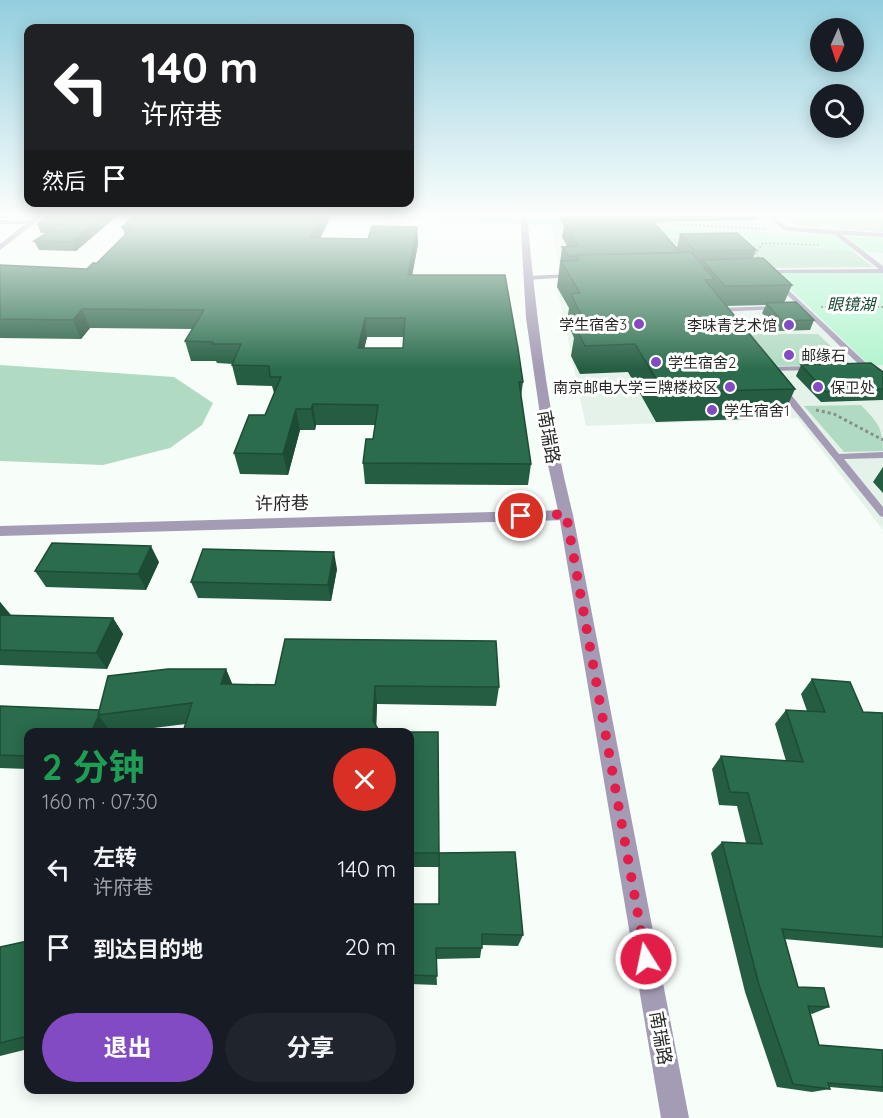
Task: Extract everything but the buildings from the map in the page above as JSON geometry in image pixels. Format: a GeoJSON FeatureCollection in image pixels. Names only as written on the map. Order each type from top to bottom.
{"type":"FeatureCollection","features":[{"type":"Feature","properties":{"kind":"street","name":"南瑞路"},"geometry":{"type":"LineString","coordinates":[[526,266],[552,456],[566,514],[675,1118]]}},
{"type":"Feature","properties":{"kind":"street","name":"许府巷"},"geometry":{"type":"LineString","coordinates":[[0,531],[566,514]]}},
{"type":"Feature","properties":{"kind":"lane"},"geometry":{"type":"LineString","coordinates":[[759,272],[883,270]]}},
{"type":"Feature","properties":{"kind":"lane"},"geometry":{"type":"LineString","coordinates":[[768,272],[883,383]]}},
{"type":"Feature","properties":{"kind":"lane"},"geometry":{"type":"LineString","coordinates":[[527,278],[577,276]]}},
{"type":"Feature","properties":{"kind":"lane"},"geometry":{"type":"LineString","coordinates":[[713,303],[725,319]]}},
{"type":"Feature","properties":{"kind":"lane"},"geometry":{"type":"LineString","coordinates":[[718,310],[782,308]]}},
{"type":"Feature","properties":{"kind":"lane"},"geometry":{"type":"LineString","coordinates":[[792,308],[803,308]]}},
{"type":"Feature","properties":{"kind":"lane"},"geometry":{"type":"LineString","coordinates":[[759,361],[883,514]]}},
{"type":"Feature","properties":{"kind":"lane"},"geometry":{"type":"LineString","coordinates":[[766,369],[822,368]]}},
{"type":"Feature","properties":{"kind":"lane"},"geometry":{"type":"LineString","coordinates":[[856,368],[883,368]]}},
{"type":"Feature","properties":{"kind":"lane"},"geometry":{"type":"LineString","coordinates":[[837,457],[883,455]]}},
{"type":"Feature","properties":{"kind":"path"},"geometry":{"type":"LineString","coordinates":[[762,266],[768,272]]}},
{"type":"Feature","properties":{"kind":"path"},"geometry":{"type":"LineString","coordinates":[[821,307],[883,307]]}},
{"type":"Feature","properties":{"kind":"path"},"geometry":{"type":"LineString","coordinates":[[796,407],[834,414],[883,440]]}},
{"type":"Feature","properties":{"kind":"shaded area","name":"南京邮电大学三牌楼校区"},"geometry":{"type":"Polygon","coordinates":[[[558,266],[883,266],[883,530],[797,418],[586,426],[557,287],[558,266]]]}},
{"type":"Feature","properties":{"kind":"shaded area"},"geometry":{"type":"Polygon","coordinates":[[[751,266],[874,267],[759,268],[751,266]]]}},
{"type":"Feature","properties":{"kind":"shaded area"},"geometry":{"type":"Polygon","coordinates":[[[747,334],[818,334],[851,365],[773,366],[747,334]]]}},
{"type":"Feature","properties":{"kind":"shaded area"},"geometry":{"type":"Polygon","coordinates":[[[0,365],[174,377],[213,403],[202,425],[170,448],[103,465],[0,461],[0,365]]]}},
{"type":"Feature","properties":{"kind":"shaded area"},"geometry":{"type":"Polygon","coordinates":[[[861,405],[878,425],[882,436],[883,451],[844,452],[804,406],[861,405]]]}},
{"type":"Feature","properties":{"kind":"water","name":"眼镜湖"},"geometry":{"type":"Polygon","coordinates":[[[774,273],[883,273],[883,365],[870,366],[774,273]]]}},
{"type":"Feature","properties":{"kind":"place","name":"学生宿舍3"},"geometry":{"type":"Point","coordinates":[639,324]}},
{"type":"Feature","properties":{"kind":"place","name":"李味青艺术馆"},"geometry":{"type":"Point","coordinates":[789,325]}},
{"type":"Feature","properties":{"kind":"place","name":"邮缘石"},"geometry":{"type":"Point","coordinates":[789,355]}},
{"type":"Feature","properties":{"kind":"place","name":"学生宿舍2"},"geometry":{"type":"Point","coordinates":[656,362]}},
{"type":"Feature","properties":{"kind":"place","name":"南京邮电大学三牌楼校区"},"geometry":{"type":"Point","coordinates":[730,387]}},
{"type":"Feature","properties":{"kind":"place","name":"保卫处"},"geometry":{"type":"Point","coordinates":[818,387]}},
{"type":"Feature","properties":{"kind":"place","name":"学生宿舍1"},"geometry":{"type":"Point","coordinates":[712,410]}},
{"type":"Feature","properties":{"kind":"route"},"geometry":{"type":"LineString","coordinates":[[521,516],[566,514],[646,959]]}}]}
